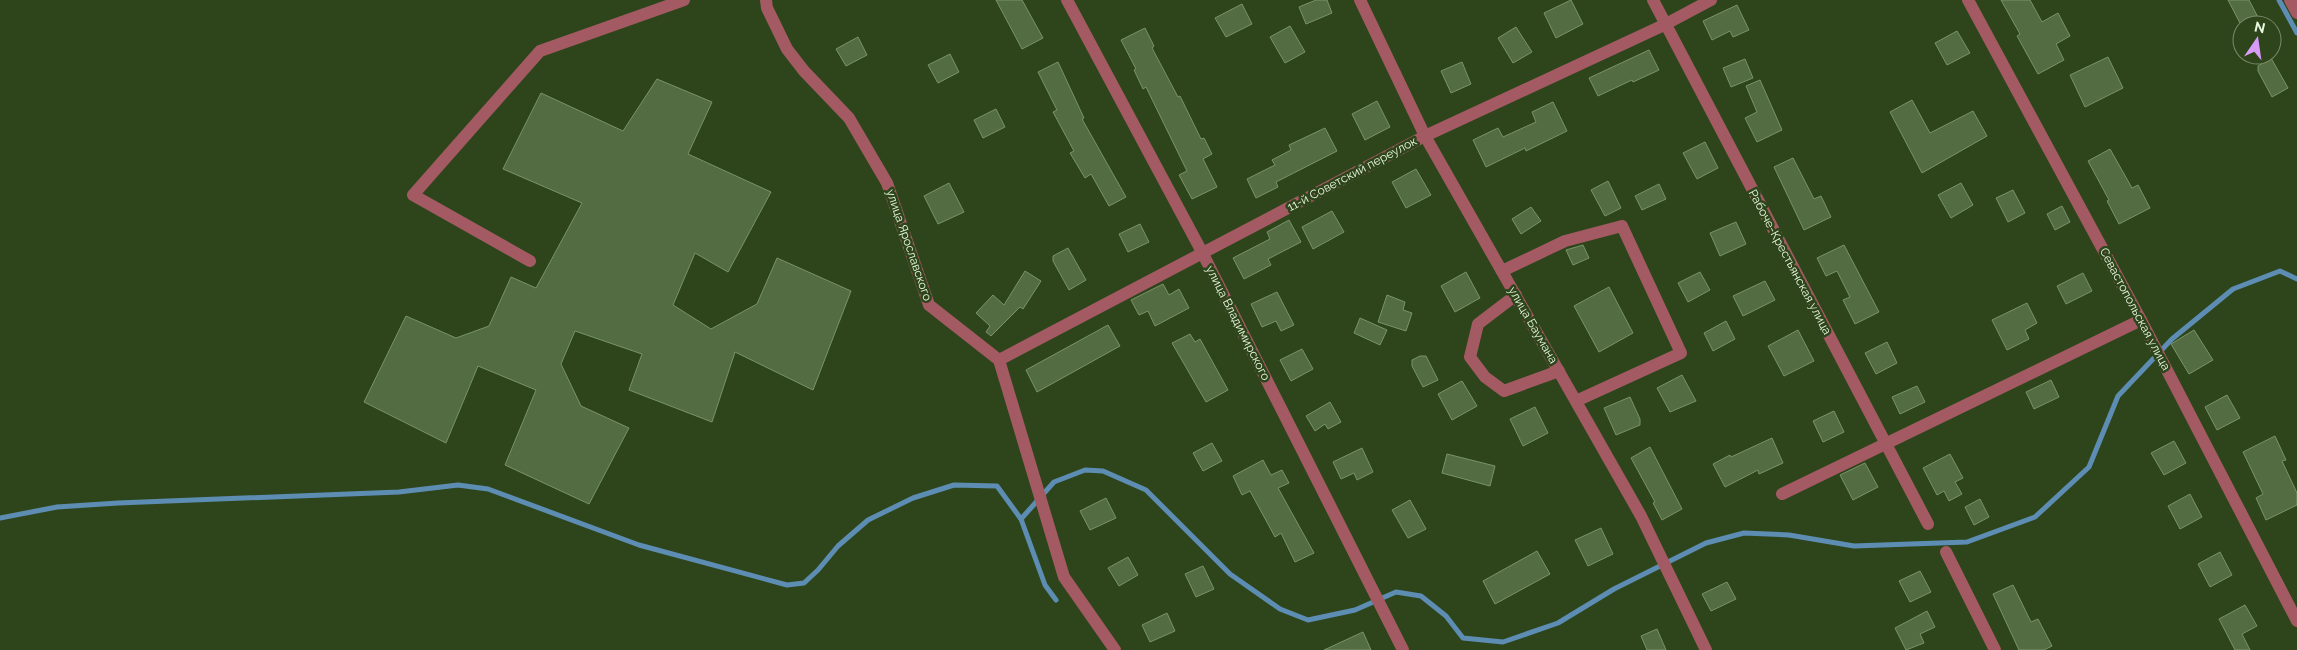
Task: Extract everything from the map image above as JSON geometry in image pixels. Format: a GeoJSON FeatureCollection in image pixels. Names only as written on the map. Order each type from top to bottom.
{"type":"FeatureCollection","features":[{"type":"Feature","properties":{"kind":"street"},"geometry":{"type":"LineString","coordinates":[[530,261],[412,195],[540,51],[684,0]]}},
{"type":"Feature","properties":{"kind":"street","name":"улица Ярославского"},"geometry":{"type":"LineString","coordinates":[[766,0],[767,8],[787,49],[849,118],[887,182],[929,305],[999,360]]}},
{"type":"Feature","properties":{"kind":"street","name":"улица Владимирского"},"geometry":{"type":"LineString","coordinates":[[1066,0],[1202,252],[1403,650]]}},
{"type":"Feature","properties":{"kind":"street","name":"улица Баумана"},"geometry":{"type":"LineString","coordinates":[[1360,0],[1425,136],[1641,516],[1706,650]]}},
{"type":"Feature","properties":{"kind":"street","name":"Рабоче-Крестьянская улица"},"geometry":{"type":"LineString","coordinates":[[1653,0],[1664,25],[1928,524]]}},
{"type":"Feature","properties":{"kind":"street","name":"11-й Советский переулок"},"geometry":{"type":"LineString","coordinates":[[999,360],[1425,136],[1664,25],[1711,0]]}},
{"type":"Feature","properties":{"kind":"street","name":"Севастопольская улица"},"geometry":{"type":"LineString","coordinates":[[1968,0],[2141,320],[2297,622]]}},
{"type":"Feature","properties":{"kind":"street"},"geometry":{"type":"LineString","coordinates":[[2290,0],[2297,13]]}},
{"type":"Feature","properties":{"kind":"street"},"geometry":{"type":"LineString","coordinates":[[1502,271],[1565,241],[1622,226],[1681,353],[1576,401]]}},
{"type":"Feature","properties":{"kind":"street"},"geometry":{"type":"LineString","coordinates":[[1516,295],[1478,324],[1470,357],[1485,377],[1504,391],[1559,371]]}},
{"type":"Feature","properties":{"kind":"street"},"geometry":{"type":"LineString","coordinates":[[1782,494],[2141,320]]}},
{"type":"Feature","properties":{"kind":"street"},"geometry":{"type":"LineString","coordinates":[[999,360],[1064,577],[1115,650]]}},
{"type":"Feature","properties":{"kind":"street"},"geometry":{"type":"LineString","coordinates":[[1946,552],[1995,650]]}},
{"type":"Feature","properties":{"kind":"building"},"geometry":{"type":"Polygon","coordinates":[[[996,0],[1022,0],[1043,38],[1022,49],[996,0]]]}},
{"type":"Feature","properties":{"kind":"building"},"geometry":{"type":"Polygon","coordinates":[[[1316,0],[1327,0],[1332,13],[1306,24],[1299,7],[1316,0]]]}},
{"type":"Feature","properties":{"kind":"building"},"geometry":{"type":"Polygon","coordinates":[[[1571,0],[1583,24],[1556,38],[1544,13],[1571,0]]]}},
{"type":"Feature","properties":{"kind":"building"},"geometry":{"type":"Polygon","coordinates":[[[2001,0],[2030,0],[2042,22],[2058,13],[2070,36],[2056,44],[2064,60],[2038,74],[2017,36],[2020,34],[2001,0]]]}},
{"type":"Feature","properties":{"kind":"building"},"geometry":{"type":"Polygon","coordinates":[[[2228,0],[2249,0],[2257,15],[2236,15],[2228,0]]]}},
{"type":"Feature","properties":{"kind":"building"},"geometry":{"type":"Polygon","coordinates":[[[1242,4],[1252,24],[1226,37],[1215,18],[1242,4]]]}},
{"type":"Feature","properties":{"kind":"building"},"geometry":{"type":"Polygon","coordinates":[[[1737,5],[1749,30],[1733,37],[1730,31],[1712,40],[1703,21],[1737,5]]]}},
{"type":"Feature","properties":{"kind":"building"},"geometry":{"type":"Polygon","coordinates":[[[1290,26],[1305,52],[1285,63],[1270,37],[1290,26]]]}},
{"type":"Feature","properties":{"kind":"building"},"geometry":{"type":"Polygon","coordinates":[[[1516,27],[1532,52],[1513,63],[1498,38],[1516,27]]]}},
{"type":"Feature","properties":{"kind":"building"},"geometry":{"type":"Polygon","coordinates":[[[1145,28],[1154,46],[1152,48],[1178,97],[1180,96],[1201,139],[1204,138],[1212,154],[1203,159],[1217,187],[1192,199],[1179,175],[1187,171],[1146,87],[1143,89],[1134,70],[1136,69],[1121,40],[1145,28]]]}},
{"type":"Feature","properties":{"kind":"building"},"geometry":{"type":"Polygon","coordinates":[[[1957,31],[1970,53],[1947,65],[1935,43],[1957,31]]]}},
{"type":"Feature","properties":{"kind":"building"},"geometry":{"type":"Polygon","coordinates":[[[858,37],[867,55],[846,66],[836,49],[858,37]]]}},
{"type":"Feature","properties":{"kind":"building"},"geometry":{"type":"Polygon","coordinates":[[[1649,50],[1659,70],[1598,96],[1589,78],[1649,50]]]}},
{"type":"Feature","properties":{"kind":"building"},"geometry":{"type":"Polygon","coordinates":[[[950,54],[959,72],[938,83],[928,65],[950,54]]]}},
{"type":"Feature","properties":{"kind":"building"},"geometry":{"type":"Polygon","coordinates":[[[2108,57],[2123,88],[2085,107],[2070,75],[2108,57]]]}},
{"type":"Feature","properties":{"kind":"building"},"geometry":{"type":"Polygon","coordinates":[[[1745,59],[1753,78],[1731,87],[1723,68],[1745,59]]]}},
{"type":"Feature","properties":{"kind":"building"},"geometry":{"type":"Polygon","coordinates":[[[1058,62],[1084,118],[1082,119],[1126,197],[1109,206],[1091,174],[1085,178],[1070,153],[1074,151],[1053,112],[1057,110],[1038,72],[1058,62]]]}},
{"type":"Feature","properties":{"kind":"building"},"geometry":{"type":"Polygon","coordinates":[[[1462,62],[1471,84],[1451,93],[1441,71],[1462,62]]]}},
{"type":"Feature","properties":{"kind":"building"},"geometry":{"type":"Polygon","coordinates":[[[2275,65],[2288,88],[2272,97],[2258,71],[2258,66],[2275,65]]]}},
{"type":"Feature","properties":{"kind":"building"},"geometry":{"type":"Polygon","coordinates":[[[657,79],[712,102],[688,154],[771,192],[728,272],[695,253],[673,305],[711,329],[757,304],[777,258],[851,291],[813,390],[735,352],[712,422],[629,390],[642,354],[575,331],[561,364],[581,406],[629,428],[589,504],[505,465],[536,390],[478,366],[446,443],[364,402],[406,316],[456,338],[489,326],[511,277],[536,288],[582,203],[503,169],[541,93],[623,131],[657,79]]]}},
{"type":"Feature","properties":{"kind":"building"},"geometry":{"type":"Polygon","coordinates":[[[1760,80],[1782,130],[1757,142],[1745,118],[1757,112],[1746,86],[1760,80]]]}},
{"type":"Feature","properties":{"kind":"building"},"geometry":{"type":"Polygon","coordinates":[[[1912,100],[1930,133],[1973,111],[1987,136],[1922,173],[1890,112],[1912,100]]]}},
{"type":"Feature","properties":{"kind":"building"},"geometry":{"type":"Polygon","coordinates":[[[1377,101],[1390,127],[1365,140],[1352,114],[1377,101]]]}},
{"type":"Feature","properties":{"kind":"building"},"geometry":{"type":"Polygon","coordinates":[[[1553,102],[1567,131],[1526,151],[1525,148],[1486,167],[1473,140],[1498,128],[1503,137],[1536,122],[1532,112],[1553,102]]]}},
{"type":"Feature","properties":{"kind":"building"},"geometry":{"type":"Polygon","coordinates":[[[996,109],[1005,127],[983,138],[974,120],[996,109]]]}},
{"type":"Feature","properties":{"kind":"building"},"geometry":{"type":"Polygon","coordinates":[[[1325,128],[1337,151],[1276,182],[1278,187],[1256,198],[1247,179],[1275,165],[1272,160],[1291,150],[1289,145],[1325,128]]]}},
{"type":"Feature","properties":{"kind":"building"},"geometry":{"type":"Polygon","coordinates":[[[1705,142],[1718,168],[1697,179],[1683,153],[1705,142]]]}},
{"type":"Feature","properties":{"kind":"building"},"geometry":{"type":"Polygon","coordinates":[[[2110,149],[2132,188],[2138,185],[2150,208],[2119,224],[2107,201],[2109,200],[2088,161],[2110,149]]]}},
{"type":"Feature","properties":{"kind":"building"},"geometry":{"type":"Polygon","coordinates":[[[1793,158],[1814,199],[1821,196],[1831,217],[1804,230],[1774,167],[1793,158]]]}},
{"type":"Feature","properties":{"kind":"building"},"geometry":{"type":"Polygon","coordinates":[[[1416,169],[1431,195],[1406,208],[1392,182],[1416,169]]]}},
{"type":"Feature","properties":{"kind":"building"},"geometry":{"type":"Polygon","coordinates":[[[1608,181],[1621,208],[1605,216],[1591,190],[1608,181]]]}},
{"type":"Feature","properties":{"kind":"building"},"geometry":{"type":"Polygon","coordinates":[[[949,183],[964,212],[938,224],[924,196],[949,183]]]}},
{"type":"Feature","properties":{"kind":"building"},"geometry":{"type":"Polygon","coordinates":[[[1961,183],[1973,205],[1951,218],[1938,195],[1961,183]]]}},
{"type":"Feature","properties":{"kind":"building"},"geometry":{"type":"Polygon","coordinates":[[[1659,184],[1666,199],[1642,210],[1635,196],[1659,184]]]}},
{"type":"Feature","properties":{"kind":"building"},"geometry":{"type":"Polygon","coordinates":[[[2013,190],[2025,213],[2008,222],[1996,198],[2013,190]]]}},
{"type":"Feature","properties":{"kind":"building"},"geometry":{"type":"Polygon","coordinates":[[[2062,206],[2070,222],[2055,230],[2047,214],[2062,206]]]}},
{"type":"Feature","properties":{"kind":"building"},"geometry":{"type":"Polygon","coordinates":[[[1531,207],[1541,221],[1521,234],[1512,219],[1531,207]]]}},
{"type":"Feature","properties":{"kind":"building"},"geometry":{"type":"Polygon","coordinates":[[[1332,211],[1344,232],[1313,249],[1302,227],[1332,211]]]}},
{"type":"Feature","properties":{"kind":"building"},"geometry":{"type":"Polygon","coordinates":[[[1289,220],[1301,242],[1268,259],[1271,265],[1244,279],[1233,258],[1270,239],[1267,232],[1289,220]]]}},
{"type":"Feature","properties":{"kind":"building"},"geometry":{"type":"Polygon","coordinates":[[[1736,222],[1746,244],[1720,256],[1710,233],[1736,222]]]}},
{"type":"Feature","properties":{"kind":"building"},"geometry":{"type":"Polygon","coordinates":[[[1140,224],[1149,242],[1128,252],[1119,234],[1140,224]]]}},
{"type":"Feature","properties":{"kind":"building"},"geometry":{"type":"Polygon","coordinates":[[[1583,245],[1589,258],[1573,265],[1566,250],[1583,245]]]}},
{"type":"Feature","properties":{"kind":"building"},"geometry":{"type":"Polygon","coordinates":[[[1844,245],[1879,312],[1855,324],[1843,300],[1850,297],[1837,271],[1826,276],[1817,258],[1844,245]]]}},
{"type":"Feature","properties":{"kind":"building"},"geometry":{"type":"Polygon","coordinates":[[[1068,248],[1086,280],[1069,290],[1053,261],[1053,256],[1068,248]]]}},
{"type":"Feature","properties":{"kind":"building"},"geometry":{"type":"Polygon","coordinates":[[[1025,271],[1041,281],[1023,309],[1020,307],[991,336],[986,332],[990,326],[976,313],[993,295],[1004,305],[1025,271]]]}},
{"type":"Feature","properties":{"kind":"building"},"geometry":{"type":"Polygon","coordinates":[[[1466,272],[1480,298],[1455,312],[1441,286],[1466,272]]]}},
{"type":"Feature","properties":{"kind":"building"},"geometry":{"type":"Polygon","coordinates":[[[1700,272],[1710,290],[1688,302],[1678,283],[1700,272]]]}},
{"type":"Feature","properties":{"kind":"building"},"geometry":{"type":"Polygon","coordinates":[[[2083,273],[2092,291],[2066,304],[2057,286],[2083,273]]]}},
{"type":"Feature","properties":{"kind":"building"},"geometry":{"type":"Polygon","coordinates":[[[1765,281],[1775,300],[1743,316],[1733,296],[1765,281]]]}},
{"type":"Feature","properties":{"kind":"building"},"geometry":{"type":"Polygon","coordinates":[[[1163,284],[1169,295],[1179,289],[1189,308],[1155,326],[1148,311],[1139,315],[1131,300],[1163,284]]]}},
{"type":"Feature","properties":{"kind":"building"},"geometry":{"type":"Polygon","coordinates":[[[1609,287],[1633,333],[1599,352],[1574,306],[1609,287]]]}},
{"type":"Feature","properties":{"kind":"building"},"geometry":{"type":"Polygon","coordinates":[[[1277,292],[1294,325],[1281,331],[1276,321],[1262,327],[1251,304],[1277,292]]]}},
{"type":"Feature","properties":{"kind":"building"},"geometry":{"type":"Polygon","coordinates":[[[1387,295],[1405,302],[1403,310],[1412,313],[1406,331],[1378,322],[1387,295]]]}},
{"type":"Feature","properties":{"kind":"building"},"geometry":{"type":"Polygon","coordinates":[[[2027,303],[2037,323],[2025,330],[2029,339],[2007,350],[1992,320],[2027,303]]]}},
{"type":"Feature","properties":{"kind":"building"},"geometry":{"type":"Polygon","coordinates":[[[1360,318],[1387,330],[1380,345],[1354,333],[1360,318]]]}},
{"type":"Feature","properties":{"kind":"building"},"geometry":{"type":"Polygon","coordinates":[[[1726,321],[1735,339],[1713,351],[1704,333],[1726,321]]]}},
{"type":"Feature","properties":{"kind":"building"},"geometry":{"type":"Polygon","coordinates":[[[1108,325],[1120,346],[1037,392],[1026,370],[1108,325]]]}},
{"type":"Feature","properties":{"kind":"building"},"geometry":{"type":"Polygon","coordinates":[[[1798,330],[1814,361],[1784,376],[1768,346],[1798,330]]]}},
{"type":"Feature","properties":{"kind":"building"},"geometry":{"type":"Polygon","coordinates":[[[2194,330],[2213,360],[2189,374],[2171,344],[2194,330]]]}},
{"type":"Feature","properties":{"kind":"building"},"geometry":{"type":"Polygon","coordinates":[[[1190,334],[1195,342],[1200,339],[1228,390],[1206,402],[1172,343],[1190,334]]]}},
{"type":"Feature","properties":{"kind":"building"},"geometry":{"type":"Polygon","coordinates":[[[1887,342],[1897,363],[1876,374],[1865,353],[1887,342]]]}},
{"type":"Feature","properties":{"kind":"building"},"geometry":{"type":"Polygon","coordinates":[[[1302,349],[1313,369],[1291,381],[1280,360],[1302,349]]]}},
{"type":"Feature","properties":{"kind":"building"},"geometry":{"type":"Polygon","coordinates":[[[1420,356],[1426,356],[1438,380],[1423,387],[1412,366],[1412,360],[1420,356]]]}},
{"type":"Feature","properties":{"kind":"building"},"geometry":{"type":"Polygon","coordinates":[[[1682,375],[1696,401],[1670,412],[1657,388],[1682,375]]]}},
{"type":"Feature","properties":{"kind":"building"},"geometry":{"type":"Polygon","coordinates":[[[2051,380],[2059,397],[2034,409],[2026,392],[2051,380]]]}},
{"type":"Feature","properties":{"kind":"building"},"geometry":{"type":"Polygon","coordinates":[[[1462,381],[1477,406],[1452,420],[1438,394],[1462,381]]]}},
{"type":"Feature","properties":{"kind":"building"},"geometry":{"type":"Polygon","coordinates":[[[1917,386],[1925,402],[1900,414],[1892,397],[1917,386]]]}},
{"type":"Feature","properties":{"kind":"building"},"geometry":{"type":"Polygon","coordinates":[[[2227,395],[2240,418],[2217,430],[2205,407],[2227,395]]]}},
{"type":"Feature","properties":{"kind":"building"},"geometry":{"type":"Polygon","coordinates":[[[1630,397],[1640,419],[1640,425],[1616,435],[1604,408],[1630,397]]]}},
{"type":"Feature","properties":{"kind":"building"},"geometry":{"type":"Polygon","coordinates":[[[1330,402],[1341,422],[1328,429],[1325,424],[1315,431],[1306,416],[1330,402]]]}},
{"type":"Feature","properties":{"kind":"building"},"geometry":{"type":"Polygon","coordinates":[[[1535,407],[1548,433],[1523,446],[1510,419],[1535,407]]]}},
{"type":"Feature","properties":{"kind":"building"},"geometry":{"type":"Polygon","coordinates":[[[1834,411],[1844,432],[1823,442],[1813,421],[1834,411]]]}},
{"type":"Feature","properties":{"kind":"building"},"geometry":{"type":"Polygon","coordinates":[[[2275,436],[2286,460],[2282,461],[2297,493],[2297,505],[2266,520],[2256,498],[2263,494],[2243,452],[2275,436]]]}},
{"type":"Feature","properties":{"kind":"building"},"geometry":{"type":"Polygon","coordinates":[[[1772,438],[1783,463],[1759,474],[1758,470],[1725,487],[1713,464],[1772,438]]]}},
{"type":"Feature","properties":{"kind":"building"},"geometry":{"type":"Polygon","coordinates":[[[2174,441],[2186,463],[2164,475],[2151,453],[2174,441]]]}},
{"type":"Feature","properties":{"kind":"building"},"geometry":{"type":"Polygon","coordinates":[[[1212,443],[1222,461],[1203,471],[1193,453],[1212,443]]]}},
{"type":"Feature","properties":{"kind":"building"},"geometry":{"type":"Polygon","coordinates":[[[1650,447],[1682,509],[1662,520],[1653,503],[1655,502],[1631,458],[1650,447]]]}},
{"type":"Feature","properties":{"kind":"building"},"geometry":{"type":"Polygon","coordinates":[[[1362,448],[1373,472],[1357,480],[1354,473],[1341,479],[1333,462],[1362,448]]]}},
{"type":"Feature","properties":{"kind":"building"},"geometry":{"type":"Polygon","coordinates":[[[1447,454],[1495,466],[1490,486],[1442,473],[1447,454]]]}},
{"type":"Feature","properties":{"kind":"building"},"geometry":{"type":"Polygon","coordinates":[[[1950,454],[1963,478],[1955,482],[1962,494],[1949,501],[1944,491],[1937,495],[1923,468],[1950,454]]]}},
{"type":"Feature","properties":{"kind":"building"},"geometry":{"type":"Polygon","coordinates":[[[1263,460],[1271,475],[1282,470],[1289,483],[1278,488],[1314,553],[1295,562],[1281,533],[1275,537],[1250,491],[1242,495],[1233,476],[1263,460]]]}},
{"type":"Feature","properties":{"kind":"building"},"geometry":{"type":"Polygon","coordinates":[[[1865,463],[1878,487],[1853,500],[1840,475],[1865,463]]]}},
{"type":"Feature","properties":{"kind":"building"},"geometry":{"type":"Polygon","coordinates":[[[2190,494],[2202,517],[2180,529],[2168,506],[2190,494]]]}},
{"type":"Feature","properties":{"kind":"building"},"geometry":{"type":"Polygon","coordinates":[[[1106,498],[1116,518],[1090,530],[1080,511],[1106,498]]]}},
{"type":"Feature","properties":{"kind":"building"},"geometry":{"type":"Polygon","coordinates":[[[1980,499],[1989,517],[1974,525],[1965,507],[1980,499]]]}},
{"type":"Feature","properties":{"kind":"building"},"geometry":{"type":"Polygon","coordinates":[[[1410,500],[1426,529],[1408,538],[1392,510],[1410,500]]]}},
{"type":"Feature","properties":{"kind":"building"},"geometry":{"type":"Polygon","coordinates":[[[1601,528],[1613,554],[1588,566],[1575,540],[1601,528]]]}},
{"type":"Feature","properties":{"kind":"building"},"geometry":{"type":"Polygon","coordinates":[[[1537,551],[1550,574],[1495,604],[1483,581],[1537,551]]]}},
{"type":"Feature","properties":{"kind":"building"},"geometry":{"type":"Polygon","coordinates":[[[2220,552],[2232,575],[2210,587],[2198,564],[2220,552]]]}},
{"type":"Feature","properties":{"kind":"building"},"geometry":{"type":"Polygon","coordinates":[[[1128,557],[1138,575],[1119,586],[1108,568],[1128,557]]]}},
{"type":"Feature","properties":{"kind":"building"},"geometry":{"type":"Polygon","coordinates":[[[1203,566],[1214,589],[1196,597],[1185,574],[1203,566]]]}},
{"type":"Feature","properties":{"kind":"building"},"geometry":{"type":"Polygon","coordinates":[[[1920,571],[1931,592],[1910,602],[1899,581],[1920,571]]]}},
{"type":"Feature","properties":{"kind":"building"},"geometry":{"type":"Polygon","coordinates":[[[1727,582],[1736,599],[1711,611],[1702,594],[1727,582]]]}},
{"type":"Feature","properties":{"kind":"building"},"geometry":{"type":"Polygon","coordinates":[[[2013,585],[2031,622],[2038,619],[2052,646],[2044,650],[2019,650],[1993,594],[2013,585]]]}},
{"type":"Feature","properties":{"kind":"building"},"geometry":{"type":"Polygon","coordinates":[[[2245,605],[2257,626],[2242,634],[2250,650],[2235,650],[2219,619],[2245,605]]]}},
{"type":"Feature","properties":{"kind":"building"},"geometry":{"type":"Polygon","coordinates":[[[1927,611],[1935,627],[1920,634],[1924,643],[1906,650],[1895,628],[1927,611]]]}},
{"type":"Feature","properties":{"kind":"building"},"geometry":{"type":"Polygon","coordinates":[[[1167,613],[1175,631],[1150,642],[1142,625],[1167,613]]]}},
{"type":"Feature","properties":{"kind":"building"},"geometry":{"type":"Polygon","coordinates":[[[1657,629],[1666,650],[1647,650],[1641,636],[1657,629]]]}},
{"type":"Feature","properties":{"kind":"building"},"geometry":{"type":"Polygon","coordinates":[[[1363,632],[1371,650],[1324,650],[1363,632]]]}},
{"type":"Feature","properties":{"kind":"waterway"},"geometry":{"type":"LineString","coordinates":[[2279,0],[2297,33]]}},
{"type":"Feature","properties":{"kind":"waterway"},"geometry":{"type":"LineString","coordinates":[[1021,519],[1054,482],[1085,470],[1103,471],[1146,490],[1230,574],[1280,609],[1308,620],[1355,610],[1396,592],[1421,596],[1446,616],[1463,638],[1503,642],[1558,623],[1614,589],[1706,543],[1744,533],[1789,535],[1854,546],[1967,542],[2035,517],[2089,467],[2118,396],[2172,339],[2233,289],[2280,271],[2297,279]]}},
{"type":"Feature","properties":{"kind":"waterway"},"geometry":{"type":"LineString","coordinates":[[0,518],[57,507],[399,492],[458,485],[488,489],[639,545],[787,585],[804,583],[818,570],[838,546],[868,520],[913,498],[954,485],[997,486],[1021,519],[1045,585],[1056,600]]}}]}
